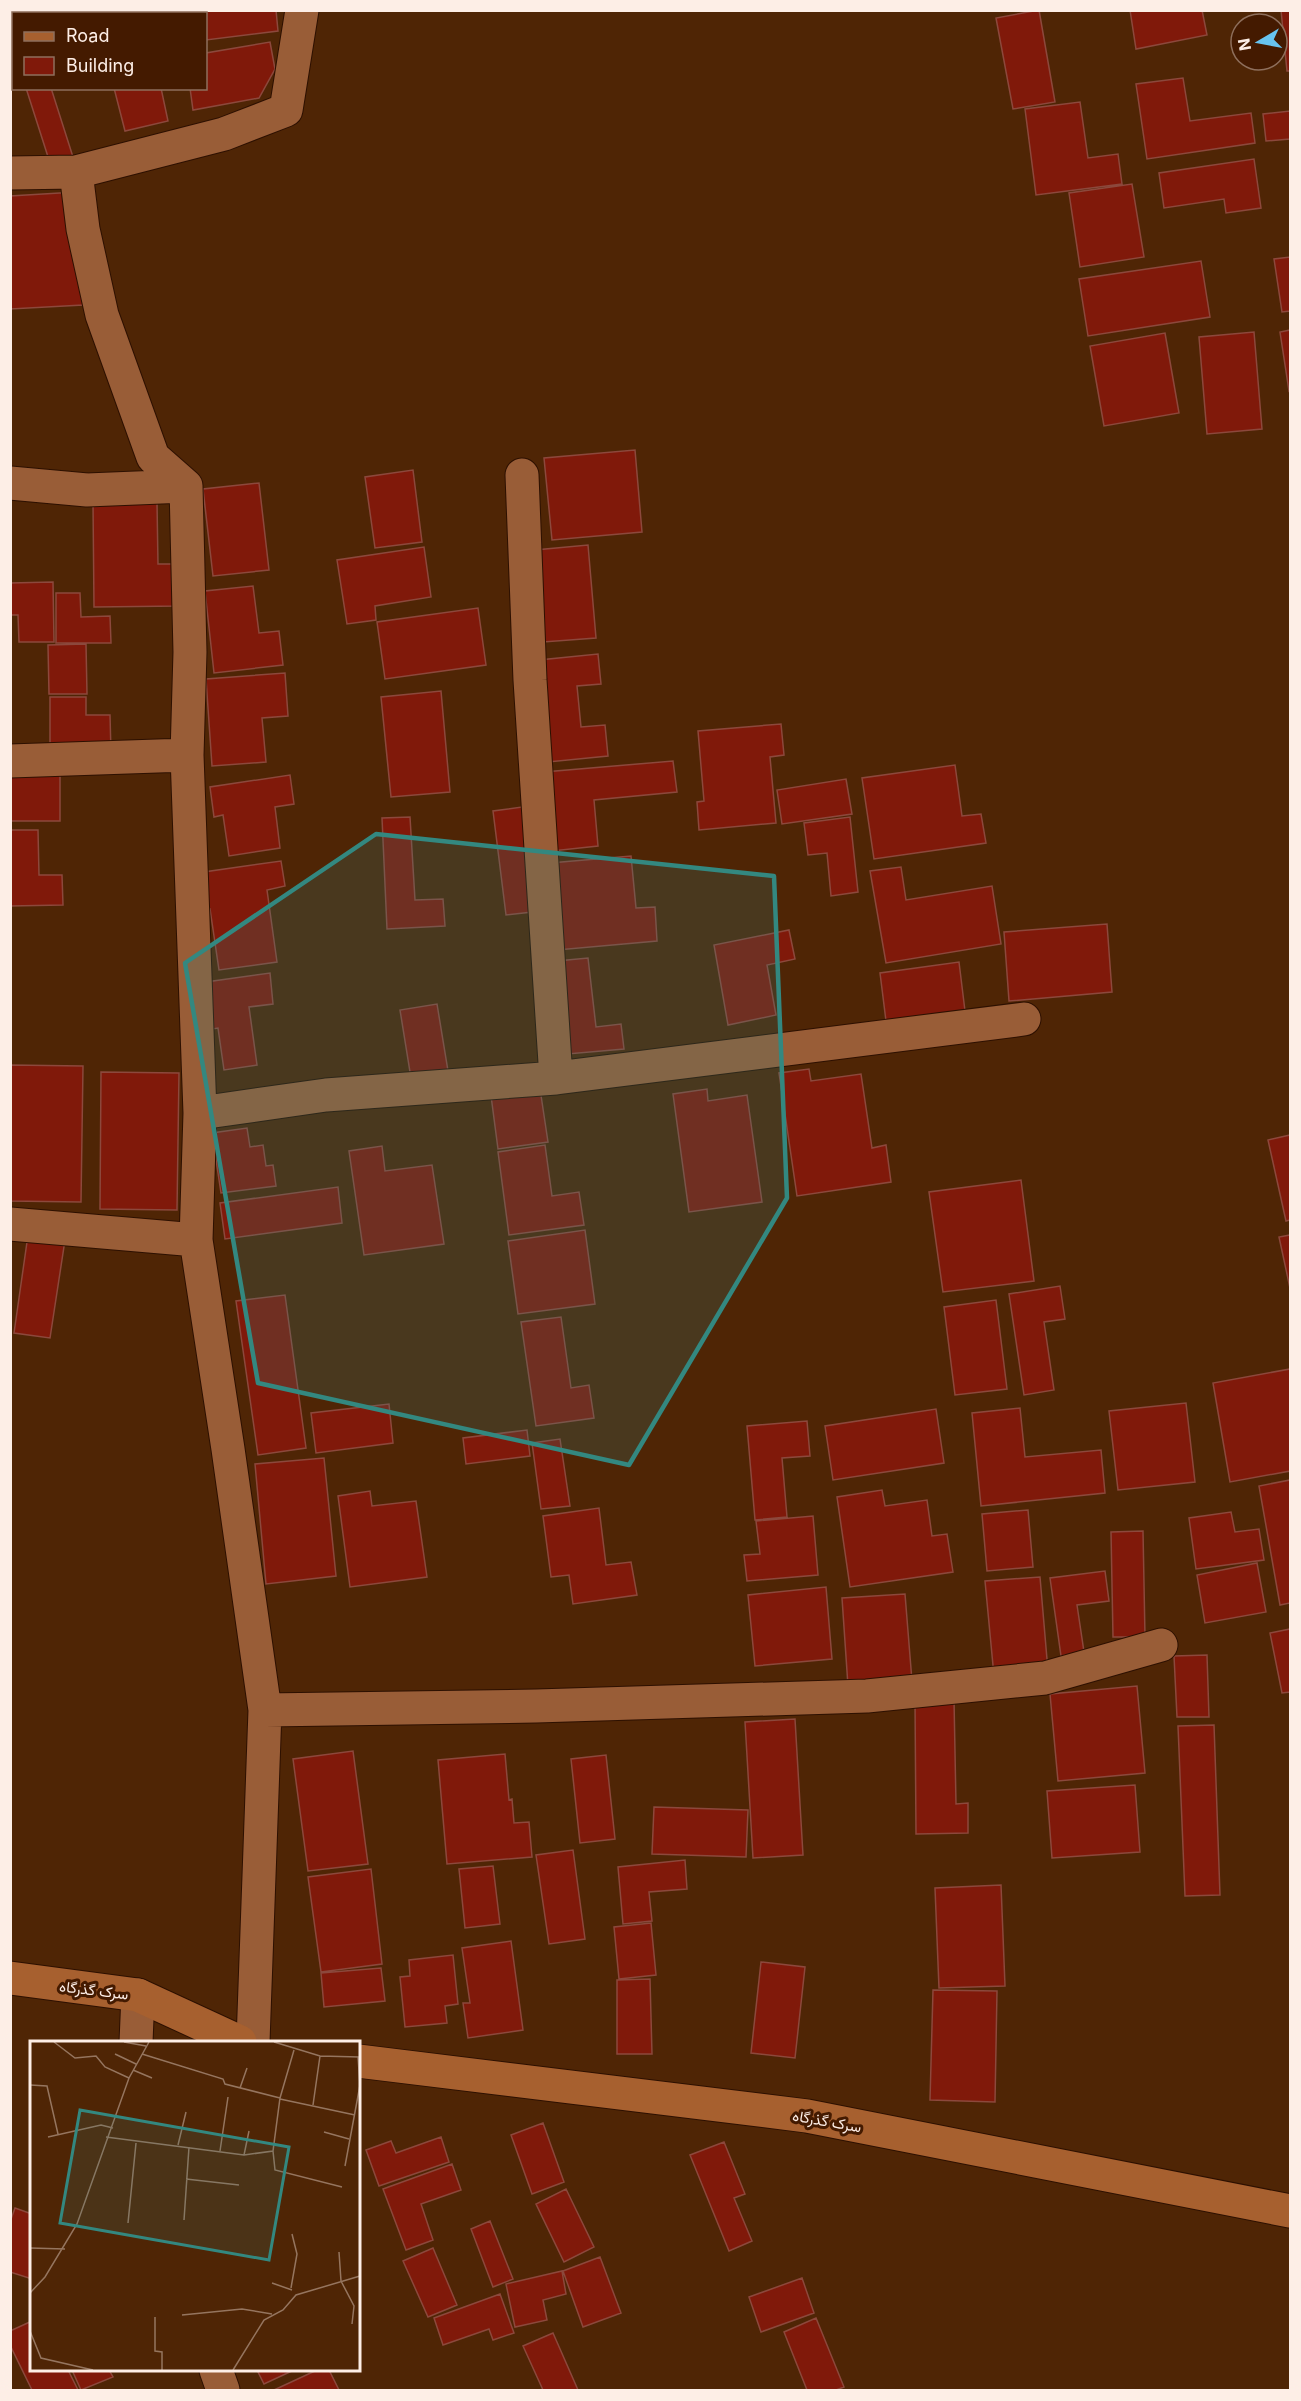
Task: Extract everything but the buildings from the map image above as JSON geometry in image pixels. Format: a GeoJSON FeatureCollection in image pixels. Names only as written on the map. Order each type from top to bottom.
{"type":"FeatureCollection","features":[{"type":"Feature","properties":{"kind":"street"},"geometry":{"type":"LineString","coordinates":[[10,173],[75,172],[224,134],[286,110],[302,10]]}},
{"type":"Feature","properties":{"kind":"street"},"geometry":{"type":"LineString","coordinates":[[75,172],[83,229],[102,315],[153,457],[186,486],[189,652],[187,755],[200,1113],[196,1240],[265,1710],[253,2041]]}},
{"type":"Feature","properties":{"kind":"street"},"geometry":{"type":"LineString","coordinates":[[522,475],[530,680],[556,1078]]}},
{"type":"Feature","properties":{"kind":"street"},"geometry":{"type":"LineString","coordinates":[[10,483],[87,490],[186,486]]}},
{"type":"Feature","properties":{"kind":"street"},"geometry":{"type":"LineString","coordinates":[[10,760],[187,755]]}},
{"type":"Feature","properties":{"kind":"street"},"geometry":{"type":"LineString","coordinates":[[200,1113],[326,1095],[556,1078],[1024,1019]]}},
{"type":"Feature","properties":{"kind":"street"},"geometry":{"type":"LineString","coordinates":[[10,1224],[196,1240]]}},
{"type":"Feature","properties":{"kind":"street"},"geometry":{"type":"LineString","coordinates":[[265,1710],[536,1707],[867,1696],[1045,1678],[1161,1645]]}},
{"type":"Feature","properties":{"kind":"street","name":"سرک گذرگاه"},"geometry":{"type":"LineString","coordinates":[[10,1978],[138,1995],[236,2041]]}},
{"type":"Feature","properties":{"kind":"street"},"geometry":{"type":"LineString","coordinates":[[136,2041],[138,1995]]}},
{"type":"Feature","properties":{"kind":"street","name":"سرک گذرگاه"},"geometry":{"type":"LineString","coordinates":[[360,2061],[807,2116],[1290,2211]]}},
{"type":"Feature","properties":{"kind":"street"},"geometry":{"type":"LineString","coordinates":[[216,2371],[223,2391]]}},
{"type":"Feature","properties":{"kind":"highlighted area"},"geometry":{"type":"Polygon","coordinates":[[[376,834],[774,876],[787,1198],[629,1465],[258,1383],[185,963],[376,834]]]}}]}
